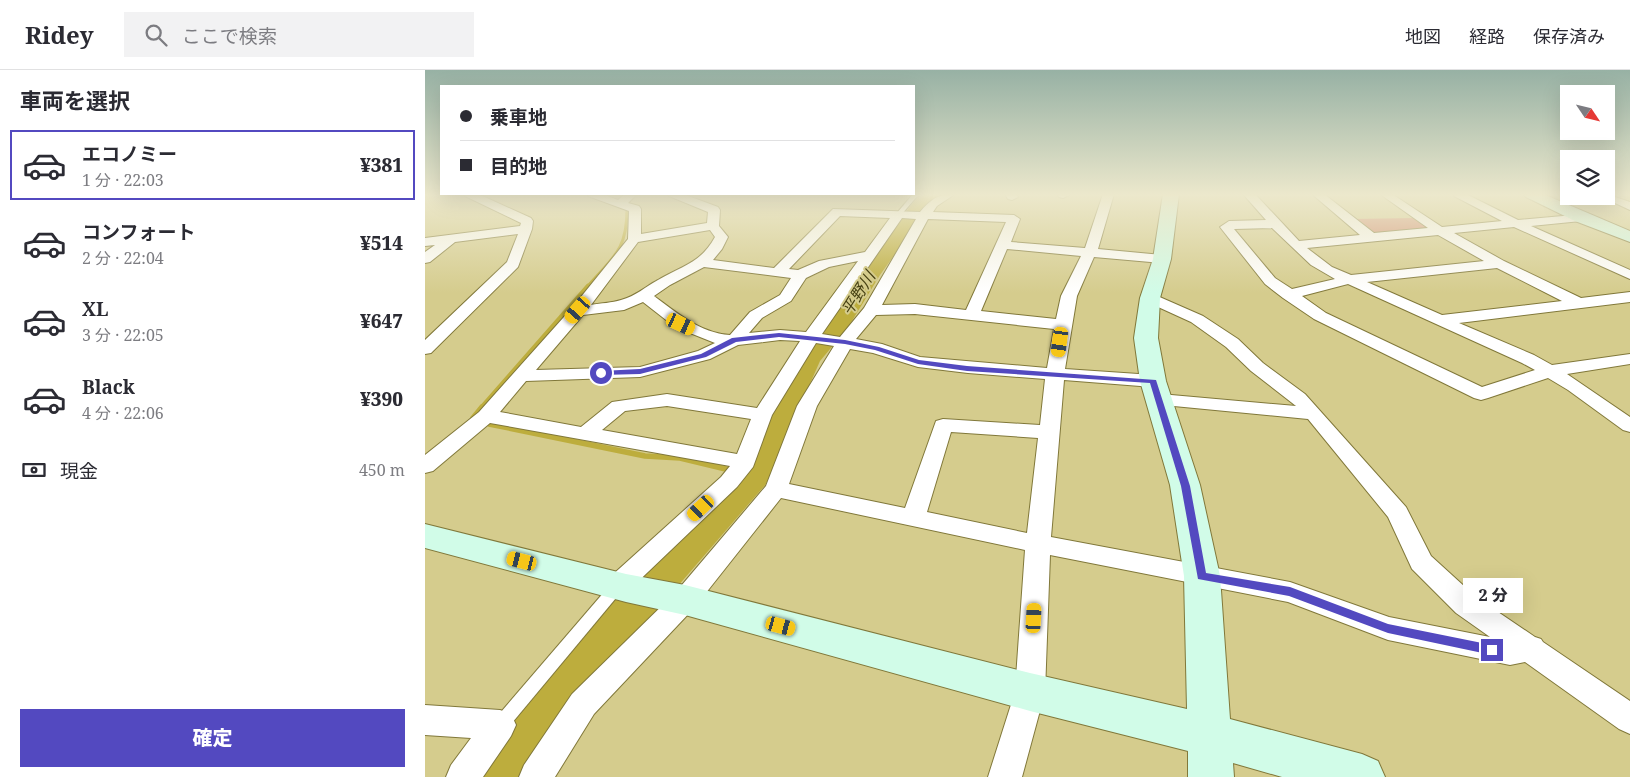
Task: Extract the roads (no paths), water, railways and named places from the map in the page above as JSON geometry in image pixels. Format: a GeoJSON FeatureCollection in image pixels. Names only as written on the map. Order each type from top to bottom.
{"type":"FeatureCollection","features":[{"type":"Feature","properties":{"kind":"street"},"geometry":{"type":"LineString","coordinates":[[425,466],[486,416],[522,376],[578,310],[634,239],[634,227]]}},
{"type":"Feature","properties":{"kind":"street"},"geometry":{"type":"LineString","coordinates":[[634,239],[707,227]]}},
{"type":"Feature","properties":{"kind":"street"},"geometry":{"type":"LineString","coordinates":[[578,310],[624,305],[645,296],[655,286],[681,276],[702,263],[717,249],[722,237],[714,227]]}},
{"type":"Feature","properties":{"kind":"street"},"geometry":{"type":"LineString","coordinates":[[779,271],[822,227]]}},
{"type":"Feature","properties":{"kind":"street"},"geometry":{"type":"LineString","coordinates":[[622,586],[729,482],[745,462],[762,415],[811,337],[889,227]]}},
{"type":"Feature","properties":{"kind":"street"},"geometry":{"type":"LineString","coordinates":[[542,776],[583,704],[776,489],[807,406],[845,342],[871,310],[917,227]]}},
{"type":"Feature","properties":{"kind":"street"},"geometry":{"type":"LineString","coordinates":[[972,314],[1011,227]]}},
{"type":"Feature","properties":{"kind":"street"},"geometry":{"type":"LineString","coordinates":[[1005,777],[1030,692],[1038,544],[1055,375],[1063,325],[1069,296],[1090,252],[1098,227]]}},
{"type":"Feature","properties":{"kind":"street"},"geometry":{"type":"LineString","coordinates":[[1166,227],[1161,259],[1150,298],[1146,338],[1157,390],[1185,486],[1202,576],[1211,777]]}},
{"type":"Feature","properties":{"kind":"street"},"geometry":{"type":"LineString","coordinates":[[1227,227],[1270,281],[1288,295],[1344,329],[1481,394],[1551,371],[1630,359]]}},
{"type":"Feature","properties":{"kind":"street"},"geometry":{"type":"LineString","coordinates":[[1278,227],[1309,258],[1327,270],[1528,359],[1551,371],[1602,404],[1630,426]]}},
{"type":"Feature","properties":{"kind":"street"},"geometry":{"type":"LineString","coordinates":[[1358,227],[1371,237]]}},
{"type":"Feature","properties":{"kind":"street"},"geometry":{"type":"LineString","coordinates":[[1435,227],[1499,264],[1579,303]]}},
{"type":"Feature","properties":{"kind":"street"},"geometry":{"type":"LineString","coordinates":[[1296,244],[1485,227]]}},
{"type":"Feature","properties":{"kind":"street"},"geometry":{"type":"LineString","coordinates":[[1524,227],[1630,275]]}},
{"type":"Feature","properties":{"kind":"street"},"geometry":{"type":"LineString","coordinates":[[1604,227],[1630,238]]}},
{"type":"Feature","properties":{"kind":"street"},"geometry":{"type":"LineString","coordinates":[[425,242],[527,229],[513,264],[425,349]]}},
{"type":"Feature","properties":{"kind":"street"},"geometry":{"type":"LineString","coordinates":[[425,259],[452,238]]}},
{"type":"Feature","properties":{"kind":"street"},"geometry":{"type":"LineString","coordinates":[[1003,245],[1161,259]]}},
{"type":"Feature","properties":{"kind":"street"},"geometry":{"type":"LineString","coordinates":[[522,376],[640,372],[704,355],[734,340],[755,315],[785,298],[800,275],[813,266],[830,261],[868,256]]}},
{"type":"Feature","properties":{"kind":"street"},"geometry":{"type":"LineString","coordinates":[[702,263],[800,275]]}},
{"type":"Feature","properties":{"kind":"street"},"geometry":{"type":"LineString","coordinates":[[1288,295],[1348,280],[1499,264]]}},
{"type":"Feature","properties":{"kind":"street"},"geometry":{"type":"LineString","coordinates":[[645,296],[681,324],[720,339],[734,340],[779,335],[811,337],[876,348],[918,362],[1055,375],[1314,414]]}},
{"type":"Feature","properties":{"kind":"street"},"geometry":{"type":"LineString","coordinates":[[1440,321],[1630,297]]}},
{"type":"Feature","properties":{"kind":"street"},"geometry":{"type":"LineString","coordinates":[[1150,298],[1197,319],[1232,343],[1257,367],[1297,398],[1314,414],[1399,513],[1421,562],[1466,604],[1630,719]]}},
{"type":"Feature","properties":{"kind":"street"},"geometry":{"type":"LineString","coordinates":[[871,310],[915,309],[1063,325]]}},
{"type":"Feature","properties":{"kind":"street"},"geometry":{"type":"LineString","coordinates":[[425,331],[444,330]]}},
{"type":"Feature","properties":{"kind":"street"},"geometry":{"type":"LineString","coordinates":[[585,434],[619,406],[667,400],[762,415]]}},
{"type":"Feature","properties":{"kind":"street"},"geometry":{"type":"LineString","coordinates":[[486,416],[745,462]]}},
{"type":"Feature","properties":{"kind":"street"},"geometry":{"type":"LineString","coordinates":[[914,518],[943,425],[1049,432]]}},
{"type":"Feature","properties":{"kind":"street"},"geometry":{"type":"LineString","coordinates":[[776,489],[1038,544],[1290,592],[1388,628],[1510,653],[1531,648]]}},
{"type":"Feature","properties":{"kind":"street"},"geometry":{"type":"LineString","coordinates":[[425,536],[679,599],[1030,692],[1209,735],[1362,777]]}},
{"type":"Feature","properties":{"kind":"street"},"geometry":{"type":"LineString","coordinates":[[425,720],[500,725]]}},
{"type":"Feature","properties":{"kind":"street"},"geometry":{"type":"LineString","coordinates":[[463,777],[500,725]]}},
{"type":"Feature","properties":{"kind":"lane"},"geometry":{"type":"LineString","coordinates":[[500,725],[622,586]]}},
{"type":"Feature","properties":{"kind":"waterway"},"geometry":{"type":"LineString","coordinates":[[587,287],[617,252],[625,227]]}},
{"type":"Feature","properties":{"kind":"waterway","name":"平野川"},"geometry":{"type":"LineString","coordinates":[[502,777],[586,660],[754,476],[768,441],[807,359],[838,324],[869,274],[904,227]]}},
{"type":"Feature","properties":{"kind":"waterway"},"geometry":{"type":"LineString","coordinates":[[481,408],[588,286]]}},
{"type":"Feature","properties":{"kind":"waterway"},"geometry":{"type":"LineString","coordinates":[[473,418],[482,407]]}},
{"type":"Feature","properties":{"kind":"waterway"},"geometry":{"type":"LineString","coordinates":[[489,424],[645,456],[680,458],[734,471]]}},
{"type":"Feature","properties":{"kind":"waterway"},"geometry":{"type":"LineString","coordinates":[[742,473],[754,476]]}}]}
